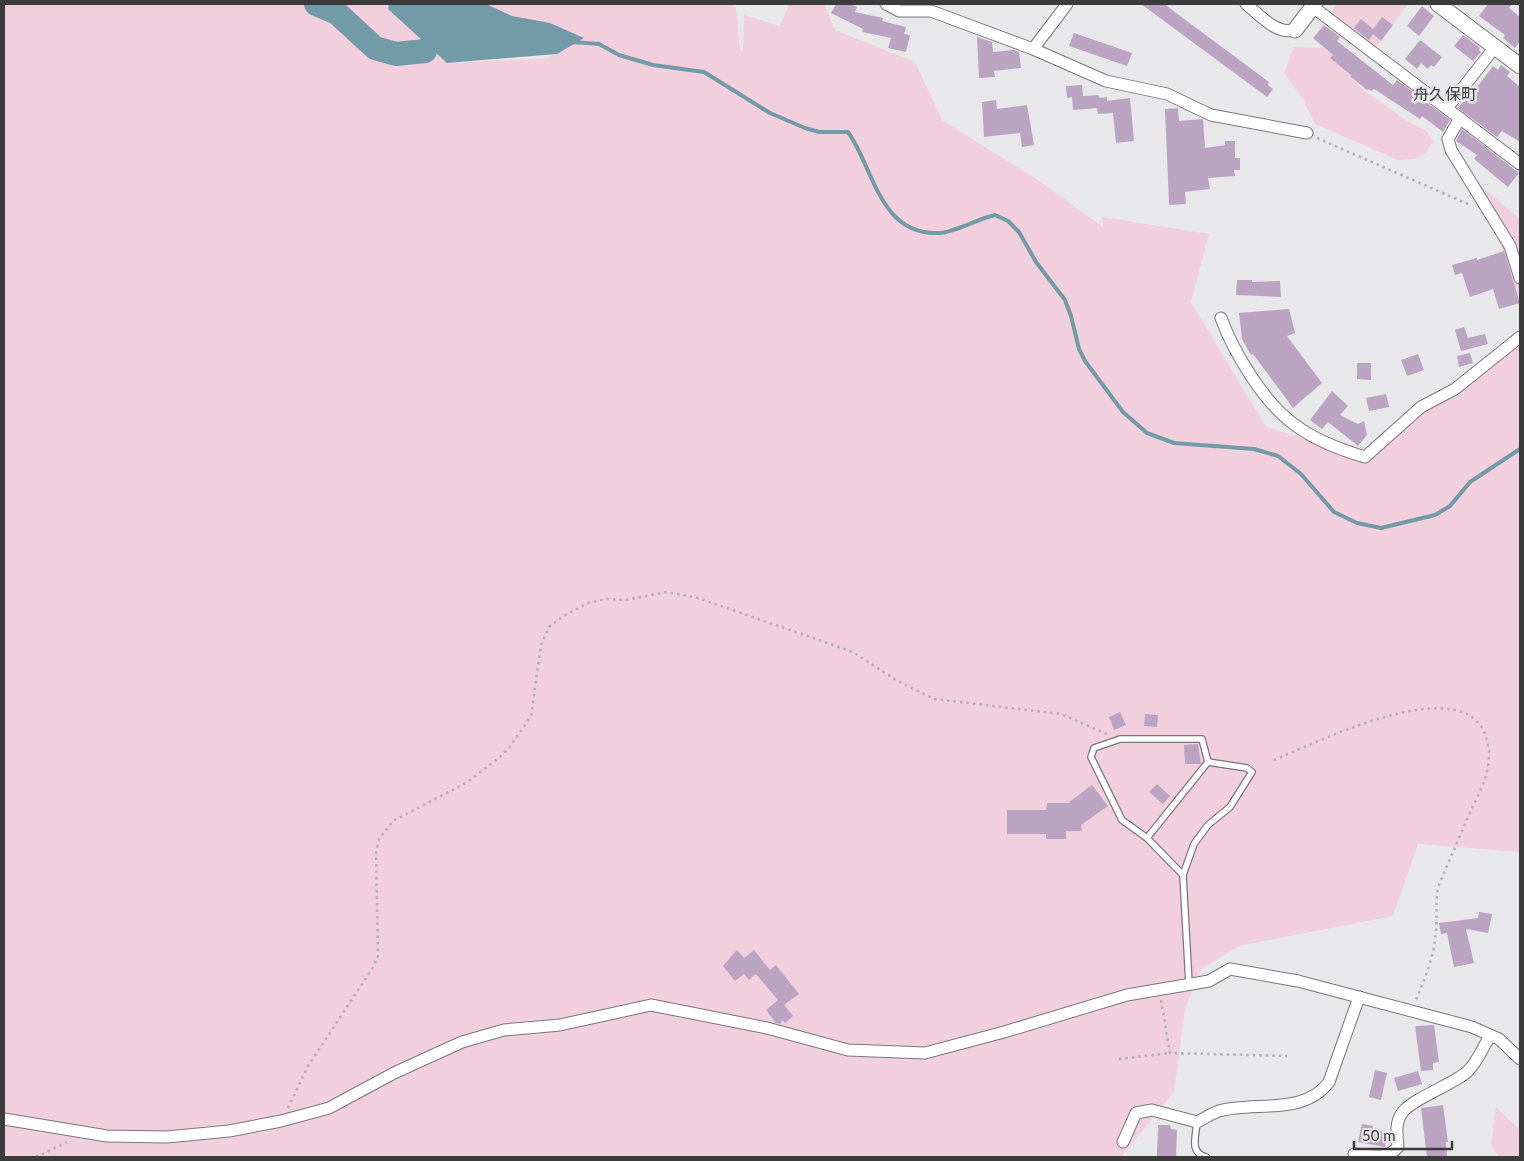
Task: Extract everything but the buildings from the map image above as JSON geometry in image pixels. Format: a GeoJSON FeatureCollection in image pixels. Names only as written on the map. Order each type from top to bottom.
{"type":"FeatureCollection","features":[{"type":"Feature","properties":{"kind":"street"},"geometry":{"type":"LineString","coordinates":[[886,4],[899,11],[932,7],[1106,81],[1167,94],[1211,115],[1307,133]]}},
{"type":"Feature","properties":{"kind":"street"},"geometry":{"type":"LineString","coordinates":[[1033,49],[1068,4]]}},
{"type":"Feature","properties":{"kind":"street"},"geometry":{"type":"LineString","coordinates":[[1246,4],[1276,28],[1287,32],[1295,30],[1314,5],[1520,164]]}},
{"type":"Feature","properties":{"kind":"street"},"geometry":{"type":"LineString","coordinates":[[1447,108],[1500,51],[1520,66]]}},
{"type":"Feature","properties":{"kind":"street"},"geometry":{"type":"LineString","coordinates":[[1460,118],[1448,139],[1451,150],[1510,246],[1520,278]]}},
{"type":"Feature","properties":{"kind":"street"},"geometry":{"type":"LineString","coordinates":[[1222,318],[1230,342],[1268,399],[1295,425],[1340,450],[1365,457],[1421,408],[1455,390],[1520,337]]}},
{"type":"Feature","properties":{"kind":"street"},"geometry":{"type":"LineString","coordinates":[[4,1119],[108,1136],[167,1137],[229,1131],[281,1121],[329,1108],[394,1073],[462,1042],[504,1030],[560,1025],[651,1004],[767,1028],[848,1050],[925,1053],[995,1035],[1118,997],[1209,980],[1230,969],[1298,981],[1472,1027],[1499,1040],[1520,1058]]}},
{"type":"Feature","properties":{"kind":"street"},"geometry":{"type":"LineString","coordinates":[[1123,1142],[1136,1113],[1152,1110],[1198,1122],[1218,1111],[1304,1102],[1322,1091],[1329,1082],[1359,997]]}},
{"type":"Feature","properties":{"kind":"street"},"geometry":{"type":"LineString","coordinates":[[1353,1156],[1385,1157],[1392,1154],[1398,1147],[1396,1129],[1402,1112],[1425,1096],[1449,1085],[1469,1070],[1490,1036]]}},
{"type":"Feature","properties":{"kind":"lane"},"geometry":{"type":"LineString","coordinates":[[1183,875],[1147,838],[1122,820],[1091,757],[1094,748],[1120,739],[1202,739],[1208,762]]}},
{"type":"Feature","properties":{"kind":"lane"},"geometry":{"type":"LineString","coordinates":[[1147,838],[1208,762]]}},
{"type":"Feature","properties":{"kind":"lane"},"geometry":{"type":"LineString","coordinates":[[1189,984],[1183,875],[1194,844],[1208,825],[1230,807],[1252,772],[1247,768],[1208,762]]}},
{"type":"Feature","properties":{"kind":"lane"},"geometry":{"type":"LineString","coordinates":[[1198,1122],[1194,1147],[1199,1155],[1206,1157]]}},
{"type":"Feature","properties":{"kind":"path"},"geometry":{"type":"LineString","coordinates":[[1307,133],[1490,214]]}},
{"type":"Feature","properties":{"kind":"path"},"geometry":{"type":"LineString","coordinates":[[281,1121],[308,1066],[372,969],[378,956],[376,853],[379,839],[393,821],[466,783],[509,748],[531,716],[541,645],[549,627],[562,617],[588,603],[605,599],[626,600],[667,592],[698,598],[853,652],[896,680],[934,699],[1061,714],[1120,739]]}},
{"type":"Feature","properties":{"kind":"path"},"geometry":{"type":"LineString","coordinates":[[1274,760],[1341,731],[1397,712],[1444,708],[1458,710],[1477,721],[1488,737],[1489,754],[1486,776],[1438,887],[1432,955],[1412,1010]]}},
{"type":"Feature","properties":{"kind":"path"},"geometry":{"type":"LineString","coordinates":[[1160,989],[1170,1053]]}},
{"type":"Feature","properties":{"kind":"path"},"geometry":{"type":"LineString","coordinates":[[1118,1059],[1170,1053],[1287,1056]]}},
{"type":"Feature","properties":{"kind":"path"},"geometry":{"type":"LineString","coordinates":[[36,1157],[86,1132]]}},
{"type":"Feature","properties":{"kind":"shaded area"},"geometry":{"type":"Polygon","coordinates":[[[4,4],[391,4],[447,63],[548,58],[583,38],[550,23],[512,16],[486,4],[731,4],[736,7],[740,51],[743,51],[744,15],[780,26],[789,4],[824,4],[835,30],[915,62],[942,120],[1038,180],[1103,227],[1102,217],[1209,234],[1191,302],[1266,427],[1365,457],[1520,338],[1520,852],[1418,844],[1393,916],[1239,946],[1201,969],[1185,1009],[1174,1092],[1121,1157],[4,1157],[4,4]]]}},
{"type":"Feature","properties":{"kind":"shaded area"},"geometry":{"type":"Polygon","coordinates":[[[1337,4],[1408,4],[1374,50],[1330,13],[1337,4]]]}},
{"type":"Feature","properties":{"kind":"shaded area"},"geometry":{"type":"Polygon","coordinates":[[[1294,47],[1325,48],[1362,89],[1407,121],[1427,131],[1433,142],[1427,151],[1416,159],[1398,160],[1315,124],[1303,99],[1284,73],[1294,47]]]}},
{"type":"Feature","properties":{"kind":"shaded area"},"geometry":{"type":"Polygon","coordinates":[[[1480,185],[1520,219],[1520,300],[1480,185]]]}},
{"type":"Feature","properties":{"kind":"shaded area"},"geometry":{"type":"Polygon","coordinates":[[[1496,1107],[1520,1130],[1520,1157],[1499,1157],[1491,1146],[1496,1107]]]}},
{"type":"Feature","properties":{"kind":"water"},"geometry":{"type":"Polygon","coordinates":[[[389,4],[486,4],[512,16],[550,23],[584,38],[557,54],[447,63],[388,9],[389,4]]]}},
{"type":"Feature","properties":{"kind":"waterway"},"geometry":{"type":"LineString","coordinates":[[316,4],[337,13],[375,48],[396,54],[425,51]]}},
{"type":"Feature","properties":{"kind":"waterway"},"geometry":{"type":"LineString","coordinates":[[573,42],[599,44],[619,55],[653,65],[704,72],[770,113],[805,128],[819,132],[848,132],[872,181],[891,212],[904,224],[920,231],[946,232],[995,215],[1008,221],[1019,232],[1036,262],[1065,300],[1079,349],[1085,361],[1123,412],[1147,433],[1174,443],[1254,449],[1278,456],[1301,474],[1334,512],[1357,523],[1381,528],[1435,515],[1450,506],[1470,482],[1520,449]]}},
{"type":"Feature","properties":{"kind":"waterway"},"geometry":{"type":"LineString","coordinates":[[425,51],[437,47]]}},
{"type":"Feature","properties":{"kind":"district","name":"舟久保町"},"geometry":{"type":"Point","coordinates":[1445,94]}}]}
